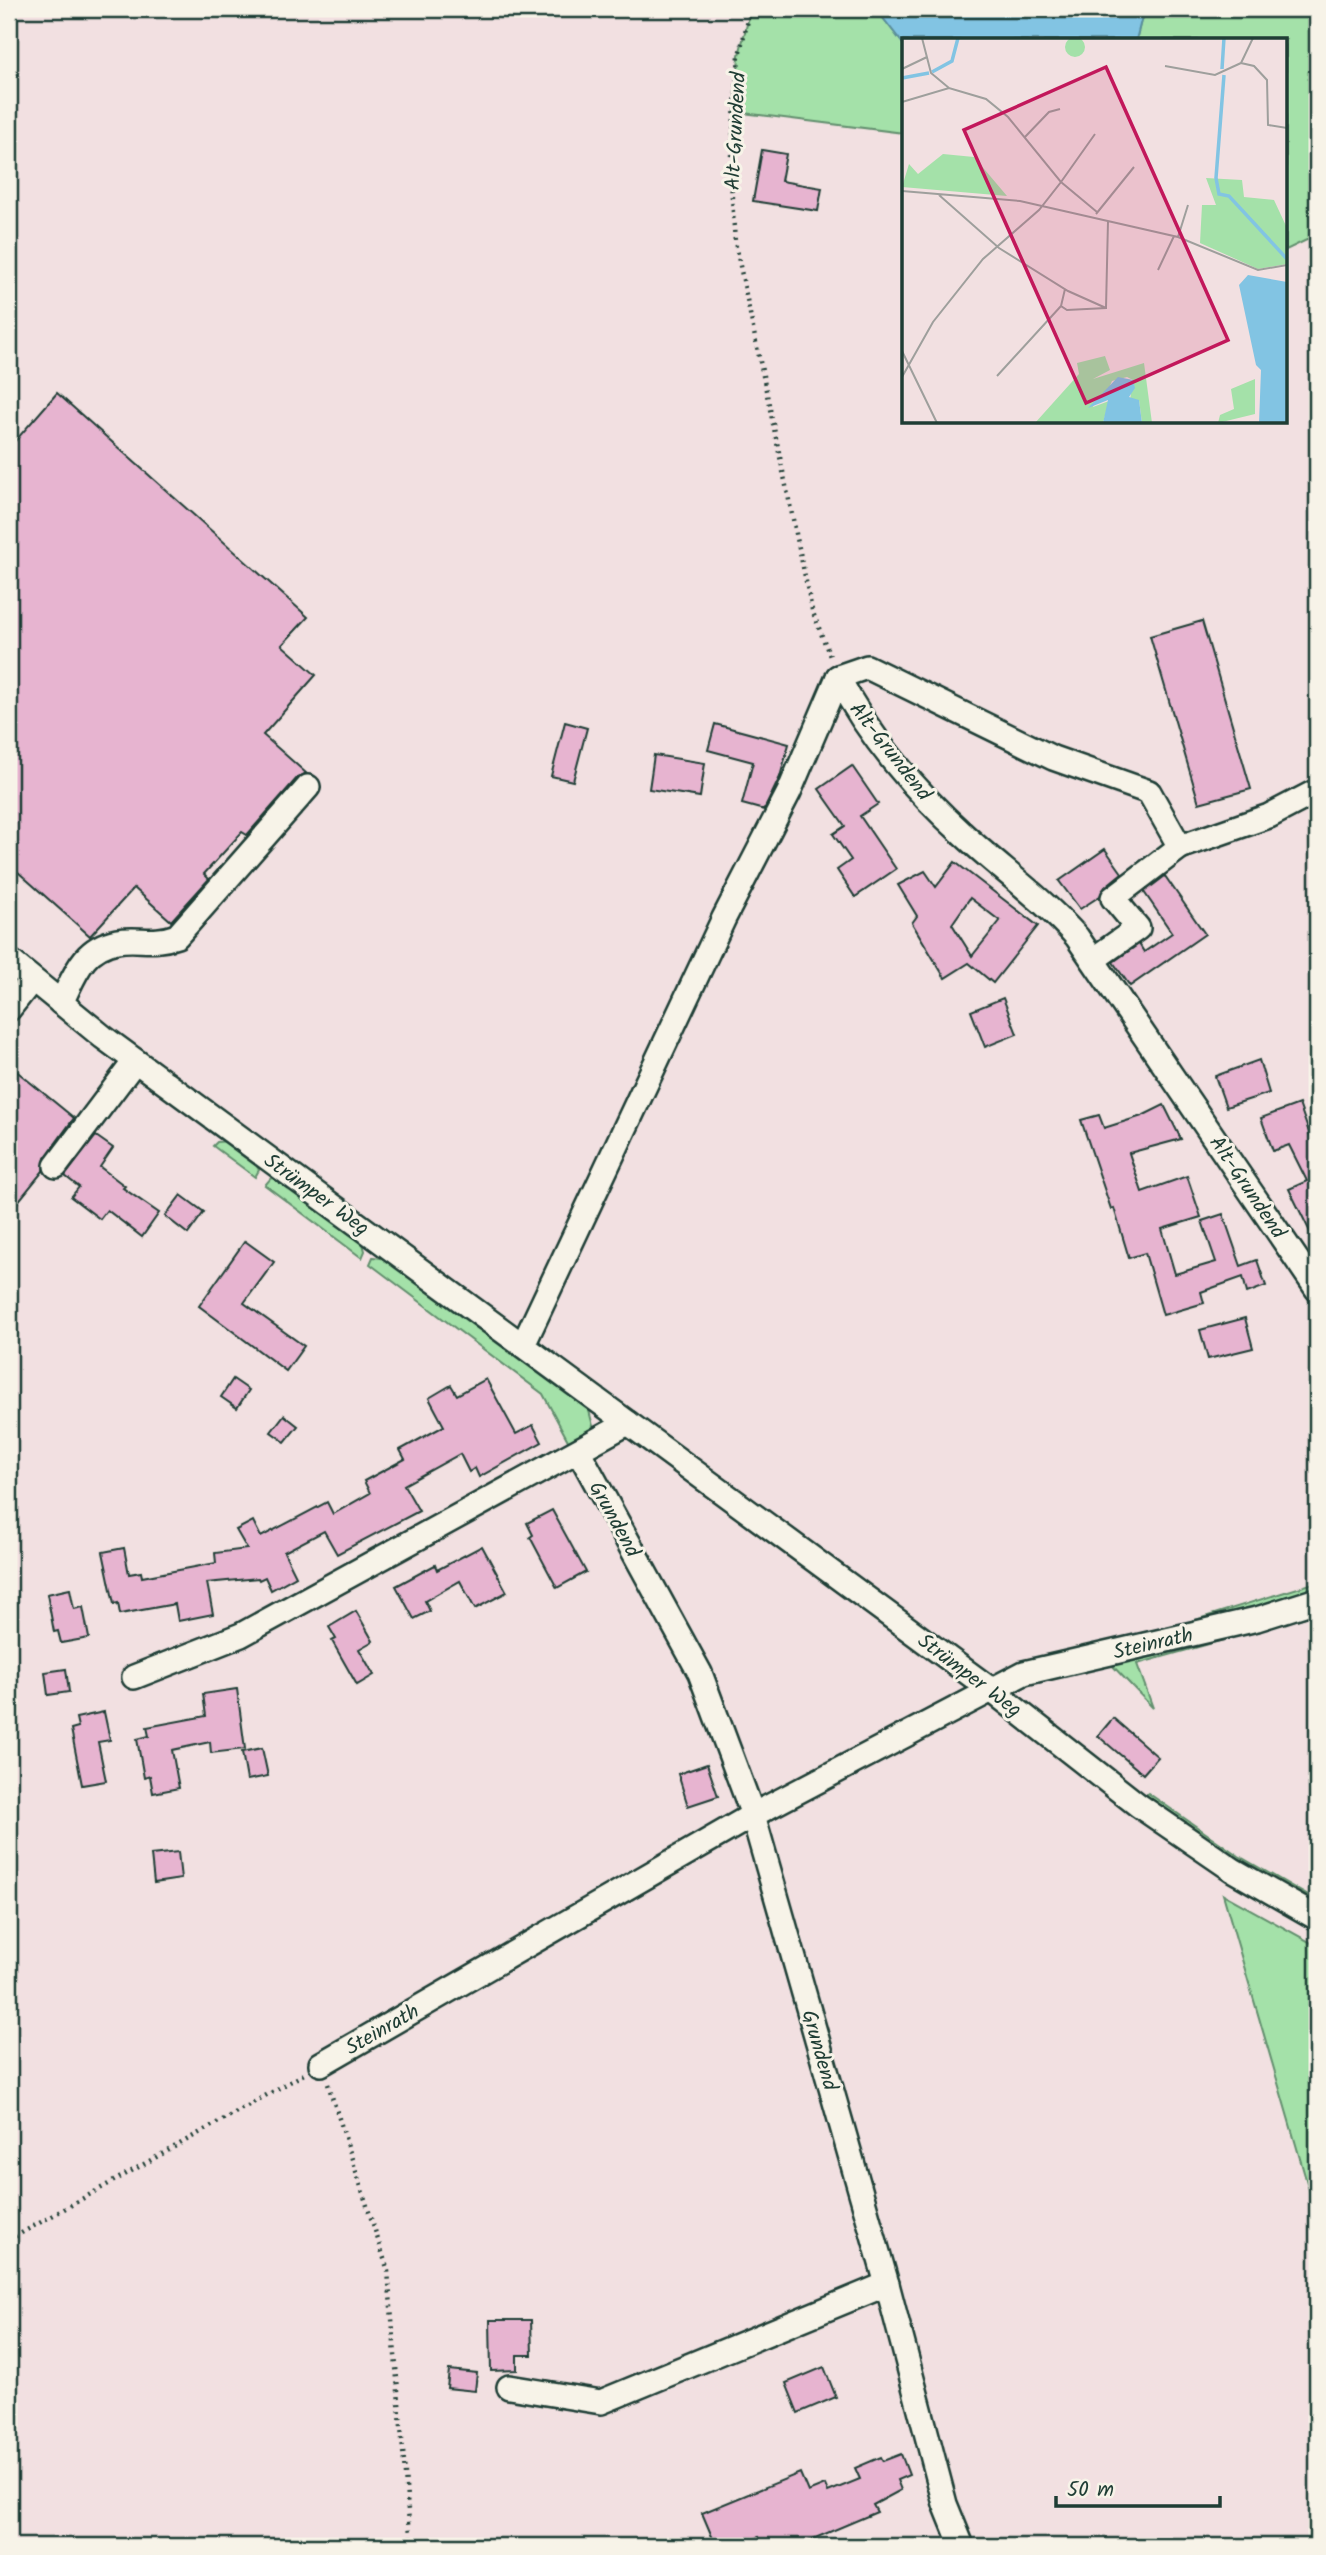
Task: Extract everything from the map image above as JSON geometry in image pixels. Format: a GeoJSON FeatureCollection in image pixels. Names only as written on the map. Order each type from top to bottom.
{"type":"FeatureCollection","features":[{"type":"Feature","properties":{"kind":"street"},"geometry":{"type":"LineString","coordinates":[[523,1345],[724,918],[789,792],[838,677],[867,667],[1053,758],[1149,792],[1180,848]]}},
{"type":"Feature","properties":{"kind":"street","name":"Alt-Grundend"},"geometry":{"type":"LineString","coordinates":[[838,677],[858,713],[931,802],[968,838],[1062,919],[1094,959],[1317,1289]]}},
{"type":"Feature","properties":{"kind":"street"},"geometry":{"type":"LineString","coordinates":[[61,1003],[89,953],[117,941],[160,942],[177,936],[308,787]]}},
{"type":"Feature","properties":{"kind":"street"},"geometry":{"type":"LineString","coordinates":[[1094,959],[1138,928],[1113,898],[1180,848],[1269,816],[1317,791]]}},
{"type":"Feature","properties":{"kind":"street","name":"Strümper Weg"},"geometry":{"type":"LineString","coordinates":[[9,960],[135,1061],[990,1689],[1148,1812],[1233,1870],[1317,1918]]}},
{"type":"Feature","properties":{"kind":"street"},"geometry":{"type":"LineString","coordinates":[[9,1009],[32,980]]}},
{"type":"Feature","properties":{"kind":"street"},"geometry":{"type":"LineString","coordinates":[[56,1166],[135,1061]]}},
{"type":"Feature","properties":{"kind":"street"},"geometry":{"type":"LineString","coordinates":[[134,1677],[241,1635],[628,1423]]}},
{"type":"Feature","properties":{"kind":"street","name":"Grundend"},"geometry":{"type":"LineString","coordinates":[[579,1452],[700,1673],[753,1815],[887,2284],[945,2504],[962,2546]]}},
{"type":"Feature","properties":{"kind":"street","name":"Steinrath"},"geometry":{"type":"LineString","coordinates":[[990,1689],[1024,1673],[1257,1619],[1317,1600]]}},
{"type":"Feature","properties":{"kind":"street"},"geometry":{"type":"LineString","coordinates":[[753,1815],[990,1689]]}},
{"type":"Feature","properties":{"kind":"street","name":"Steinrath"},"geometry":{"type":"LineString","coordinates":[[321,2064],[753,1815]]}},
{"type":"Feature","properties":{"kind":"street"},"geometry":{"type":"LineString","coordinates":[[509,2387],[601,2402],[887,2284]]}},
{"type":"Feature","properties":{"kind":"path","name":"Alt-Grundend"},"geometry":{"type":"LineString","coordinates":[[751,9],[739,55],[730,169],[735,242],[812,610],[838,677]]}},
{"type":"Feature","properties":{"kind":"path","name":"Steinrath"},"geometry":{"type":"LineString","coordinates":[[9,2240],[321,2064]]}},
{"type":"Feature","properties":{"kind":"path"},"geometry":{"type":"LineString","coordinates":[[321,2064],[388,2272],[411,2546]]}},
{"type":"Feature","properties":{"kind":"green space"},"geometry":{"type":"Polygon","coordinates":[[[751,9],[883,9],[883,18],[902,42],[902,133],[735,112],[739,55],[751,9]]]}},
{"type":"Feature","properties":{"kind":"green space"},"geometry":{"type":"Polygon","coordinates":[[[1144,9],[1317,9],[1317,235],[1288,249],[1288,38],[1137,38],[1144,9]]]}},
{"type":"Feature","properties":{"kind":"green space"},"geometry":{"type":"Polygon","coordinates":[[[229,1141],[252,1158],[259,1170],[255,1177],[213,1146],[217,1142],[229,1141]]]}},
{"type":"Feature","properties":{"kind":"green space"},"geometry":{"type":"Polygon","coordinates":[[[271,1178],[283,1181],[362,1240],[365,1251],[362,1258],[265,1185],[271,1178]]]}},
{"type":"Feature","properties":{"kind":"green space"},"geometry":{"type":"Polygon","coordinates":[[[373,1257],[390,1259],[587,1403],[593,1426],[587,1439],[572,1448],[543,1394],[370,1264],[373,1257]]]}},
{"type":"Feature","properties":{"kind":"green space"},"geometry":{"type":"Polygon","coordinates":[[[1317,1582],[1317,1592],[1099,1650],[1317,1582]]]}},
{"type":"Feature","properties":{"kind":"green space"},"geometry":{"type":"Polygon","coordinates":[[[1317,1607],[1317,1614],[1137,1664],[1153,1708],[1108,1661],[1317,1607]]]}},
{"type":"Feature","properties":{"kind":"green space"},"geometry":{"type":"Polygon","coordinates":[[[1148,1793],[1239,1856],[1317,1901],[1317,1910],[1236,1863],[1143,1798],[1148,1793]]]}},
{"type":"Feature","properties":{"kind":"green space"},"geometry":{"type":"Polygon","coordinates":[[[1223,1894],[1317,1946],[1317,2217],[1223,1894]]]}},
{"type":"Feature","properties":{"kind":"water"},"geometry":{"type":"Polygon","coordinates":[[[883,9],[1144,9],[1137,38],[902,38],[902,42],[883,18],[883,9]]]}},
{"type":"Feature","properties":{"kind":"building"},"geometry":{"type":"Polygon","coordinates":[[[762,150],[786,154],[781,181],[822,188],[818,211],[753,201],[762,150]]]}},
{"type":"Feature","properties":{"kind":"building"},"geometry":{"type":"Polygon","coordinates":[[[57,393],[308,617],[282,645],[316,675],[263,735],[306,773],[297,778],[247,835],[242,832],[204,874],[209,879],[171,921],[134,888],[90,936],[9,864],[9,448],[57,393]]]}},
{"type":"Feature","properties":{"kind":"building"},"geometry":{"type":"Polygon","coordinates":[[[1202,621],[1251,789],[1199,803],[1150,636],[1202,621]]]}},
{"type":"Feature","properties":{"kind":"building"},"geometry":{"type":"Polygon","coordinates":[[[565,722],[587,728],[573,781],[551,776],[565,722]]]}},
{"type":"Feature","properties":{"kind":"building"},"geometry":{"type":"Polygon","coordinates":[[[715,724],[789,744],[780,777],[764,810],[742,804],[753,762],[708,750],[715,724]]]}},
{"type":"Feature","properties":{"kind":"building"},"geometry":{"type":"Polygon","coordinates":[[[654,755],[705,763],[700,797],[649,789],[654,755]]]}},
{"type":"Feature","properties":{"kind":"building"},"geometry":{"type":"Polygon","coordinates":[[[852,766],[878,804],[860,816],[896,869],[855,897],[837,870],[851,860],[833,834],[845,826],[819,789],[852,766]]]}},
{"type":"Feature","properties":{"kind":"building"},"geometry":{"type":"Polygon","coordinates":[[[1105,849],[1122,873],[1105,887],[1100,896],[1080,909],[1059,881],[1105,849]]]}},
{"type":"Feature","properties":{"kind":"building"},"geometry":{"type":"Polygon","coordinates":[[[955,862],[1038,926],[993,983],[969,963],[945,978],[912,923],[917,916],[898,885],[925,871],[936,887],[955,862]],[[970,898],[952,924],[972,956],[1000,921],[970,898]]]}},
{"type":"Feature","properties":{"kind":"building"},"geometry":{"type":"Polygon","coordinates":[[[1165,876],[1205,934],[1130,986],[1113,962],[1139,944],[1144,952],[1172,933],[1144,892],[1165,876]]]}},
{"type":"Feature","properties":{"kind":"building"},"geometry":{"type":"Polygon","coordinates":[[[1003,998],[1017,1034],[985,1047],[971,1011],[1003,998]]]}},
{"type":"Feature","properties":{"kind":"building"},"geometry":{"type":"Polygon","coordinates":[[[1259,1060],[1269,1093],[1226,1107],[1215,1076],[1259,1060]]]}},
{"type":"Feature","properties":{"kind":"building"},"geometry":{"type":"Polygon","coordinates":[[[9,1065],[74,1118],[45,1158],[43,1171],[9,1213],[9,1065]]]}},
{"type":"Feature","properties":{"kind":"building"},"geometry":{"type":"Polygon","coordinates":[[[1299,1104],[1317,1155],[1317,1246],[1289,1189],[1307,1181],[1289,1145],[1273,1151],[1261,1118],[1299,1104]]]}},
{"type":"Feature","properties":{"kind":"building"},"geometry":{"type":"Polygon","coordinates":[[[1164,1105],[1181,1139],[1129,1153],[1142,1192],[1187,1176],[1201,1217],[1162,1229],[1175,1274],[1216,1262],[1202,1221],[1223,1214],[1241,1266],[1257,1260],[1266,1286],[1247,1293],[1243,1277],[1201,1292],[1204,1303],[1163,1315],[1145,1253],[1129,1258],[1114,1208],[1111,1209],[1081,1120],[1099,1115],[1104,1128],[1142,1116],[1164,1105]]]}},
{"type":"Feature","properties":{"kind":"building"},"geometry":{"type":"Polygon","coordinates":[[[96,1136],[113,1148],[100,1167],[125,1186],[123,1188],[159,1213],[142,1237],[107,1210],[100,1219],[71,1197],[79,1187],[65,1176],[96,1136]]]}},
{"type":"Feature","properties":{"kind":"building"},"geometry":{"type":"Polygon","coordinates":[[[181,1195],[204,1212],[188,1234],[165,1216],[181,1195]]]}},
{"type":"Feature","properties":{"kind":"building"},"geometry":{"type":"Polygon","coordinates":[[[245,1241],[274,1262],[244,1303],[304,1346],[286,1371],[199,1306],[245,1241]]]}},
{"type":"Feature","properties":{"kind":"building"},"geometry":{"type":"Polygon","coordinates":[[[1245,1318],[1253,1348],[1208,1359],[1200,1330],[1245,1318]]]}},
{"type":"Feature","properties":{"kind":"building"},"geometry":{"type":"Polygon","coordinates":[[[233,1379],[249,1390],[237,1408],[221,1397],[233,1379]]]}},
{"type":"Feature","properties":{"kind":"building"},"geometry":{"type":"Polygon","coordinates":[[[486,1379],[516,1434],[533,1425],[542,1442],[479,1477],[475,1468],[469,1472],[460,1454],[404,1485],[419,1511],[337,1554],[324,1531],[284,1552],[296,1576],[271,1590],[265,1577],[259,1580],[207,1583],[213,1614],[178,1621],[175,1604],[120,1614],[118,1603],[114,1604],[103,1552],[124,1548],[129,1574],[141,1572],[142,1577],[216,1563],[215,1553],[247,1549],[236,1530],[253,1521],[261,1537],[327,1502],[333,1514],[370,1493],[364,1481],[405,1459],[400,1450],[444,1426],[429,1398],[451,1385],[457,1395],[486,1379]]]}},
{"type":"Feature","properties":{"kind":"building"},"geometry":{"type":"Polygon","coordinates":[[[284,1415],[298,1426],[285,1442],[271,1432],[284,1415]]]}},
{"type":"Feature","properties":{"kind":"building"},"geometry":{"type":"Polygon","coordinates":[[[552,1510],[586,1572],[557,1588],[530,1537],[533,1535],[527,1523],[552,1510]]]}},
{"type":"Feature","properties":{"kind":"building"},"geometry":{"type":"Polygon","coordinates":[[[482,1546],[507,1592],[475,1609],[460,1581],[425,1601],[430,1611],[414,1619],[396,1586],[435,1565],[437,1570],[482,1546]]]}},
{"type":"Feature","properties":{"kind":"building"},"geometry":{"type":"Polygon","coordinates":[[[70,1589],[74,1609],[83,1607],[89,1638],[61,1643],[58,1631],[54,1632],[47,1594],[70,1589]]]}},
{"type":"Feature","properties":{"kind":"building"},"geometry":{"type":"Polygon","coordinates":[[[356,1611],[373,1641],[359,1649],[374,1675],[357,1685],[332,1641],[336,1639],[329,1627],[356,1611]]]}},
{"type":"Feature","properties":{"kind":"building"},"geometry":{"type":"Polygon","coordinates":[[[66,1669],[69,1692],[48,1695],[45,1672],[66,1669]]]}},
{"type":"Feature","properties":{"kind":"building"},"geometry":{"type":"Polygon","coordinates":[[[237,1689],[245,1749],[211,1753],[210,1742],[172,1750],[179,1788],[153,1793],[150,1776],[144,1778],[137,1739],[149,1736],[147,1727],[206,1716],[203,1694],[237,1689]]]}},
{"type":"Feature","properties":{"kind":"building"},"geometry":{"type":"Polygon","coordinates":[[[104,1712],[110,1740],[98,1742],[106,1781],[82,1785],[71,1729],[78,1727],[76,1718],[104,1712]]]}},
{"type":"Feature","properties":{"kind":"building"},"geometry":{"type":"Polygon","coordinates":[[[1113,1718],[1158,1757],[1143,1774],[1098,1736],[1113,1718]]]}},
{"type":"Feature","properties":{"kind":"building"},"geometry":{"type":"Polygon","coordinates":[[[262,1748],[268,1776],[247,1780],[242,1752],[262,1748]]]}},
{"type":"Feature","properties":{"kind":"building"},"geometry":{"type":"Polygon","coordinates":[[[707,1764],[718,1796],[688,1806],[678,1774],[707,1764]]]}},
{"type":"Feature","properties":{"kind":"building"},"geometry":{"type":"Polygon","coordinates":[[[178,1852],[181,1879],[154,1883],[151,1855],[178,1852]]]}},
{"type":"Feature","properties":{"kind":"building"},"geometry":{"type":"Polygon","coordinates":[[[490,2320],[531,2320],[532,2355],[517,2355],[517,2370],[491,2371],[490,2320]]]}},
{"type":"Feature","properties":{"kind":"building"},"geometry":{"type":"Polygon","coordinates":[[[824,2367],[836,2397],[798,2413],[786,2383],[824,2367]]]}},
{"type":"Feature","properties":{"kind":"building"},"geometry":{"type":"Polygon","coordinates":[[[449,2370],[477,2373],[475,2391],[447,2388],[449,2370]]]}},
{"type":"Feature","properties":{"kind":"building"},"geometry":{"type":"Polygon","coordinates":[[[901,2454],[909,2475],[897,2480],[901,2490],[873,2505],[877,2512],[808,2541],[810,2546],[763,2546],[759,2537],[735,2546],[716,2546],[702,2513],[800,2473],[808,2492],[825,2485],[828,2492],[860,2479],[855,2468],[881,2457],[883,2461],[901,2454]]]}}]}
